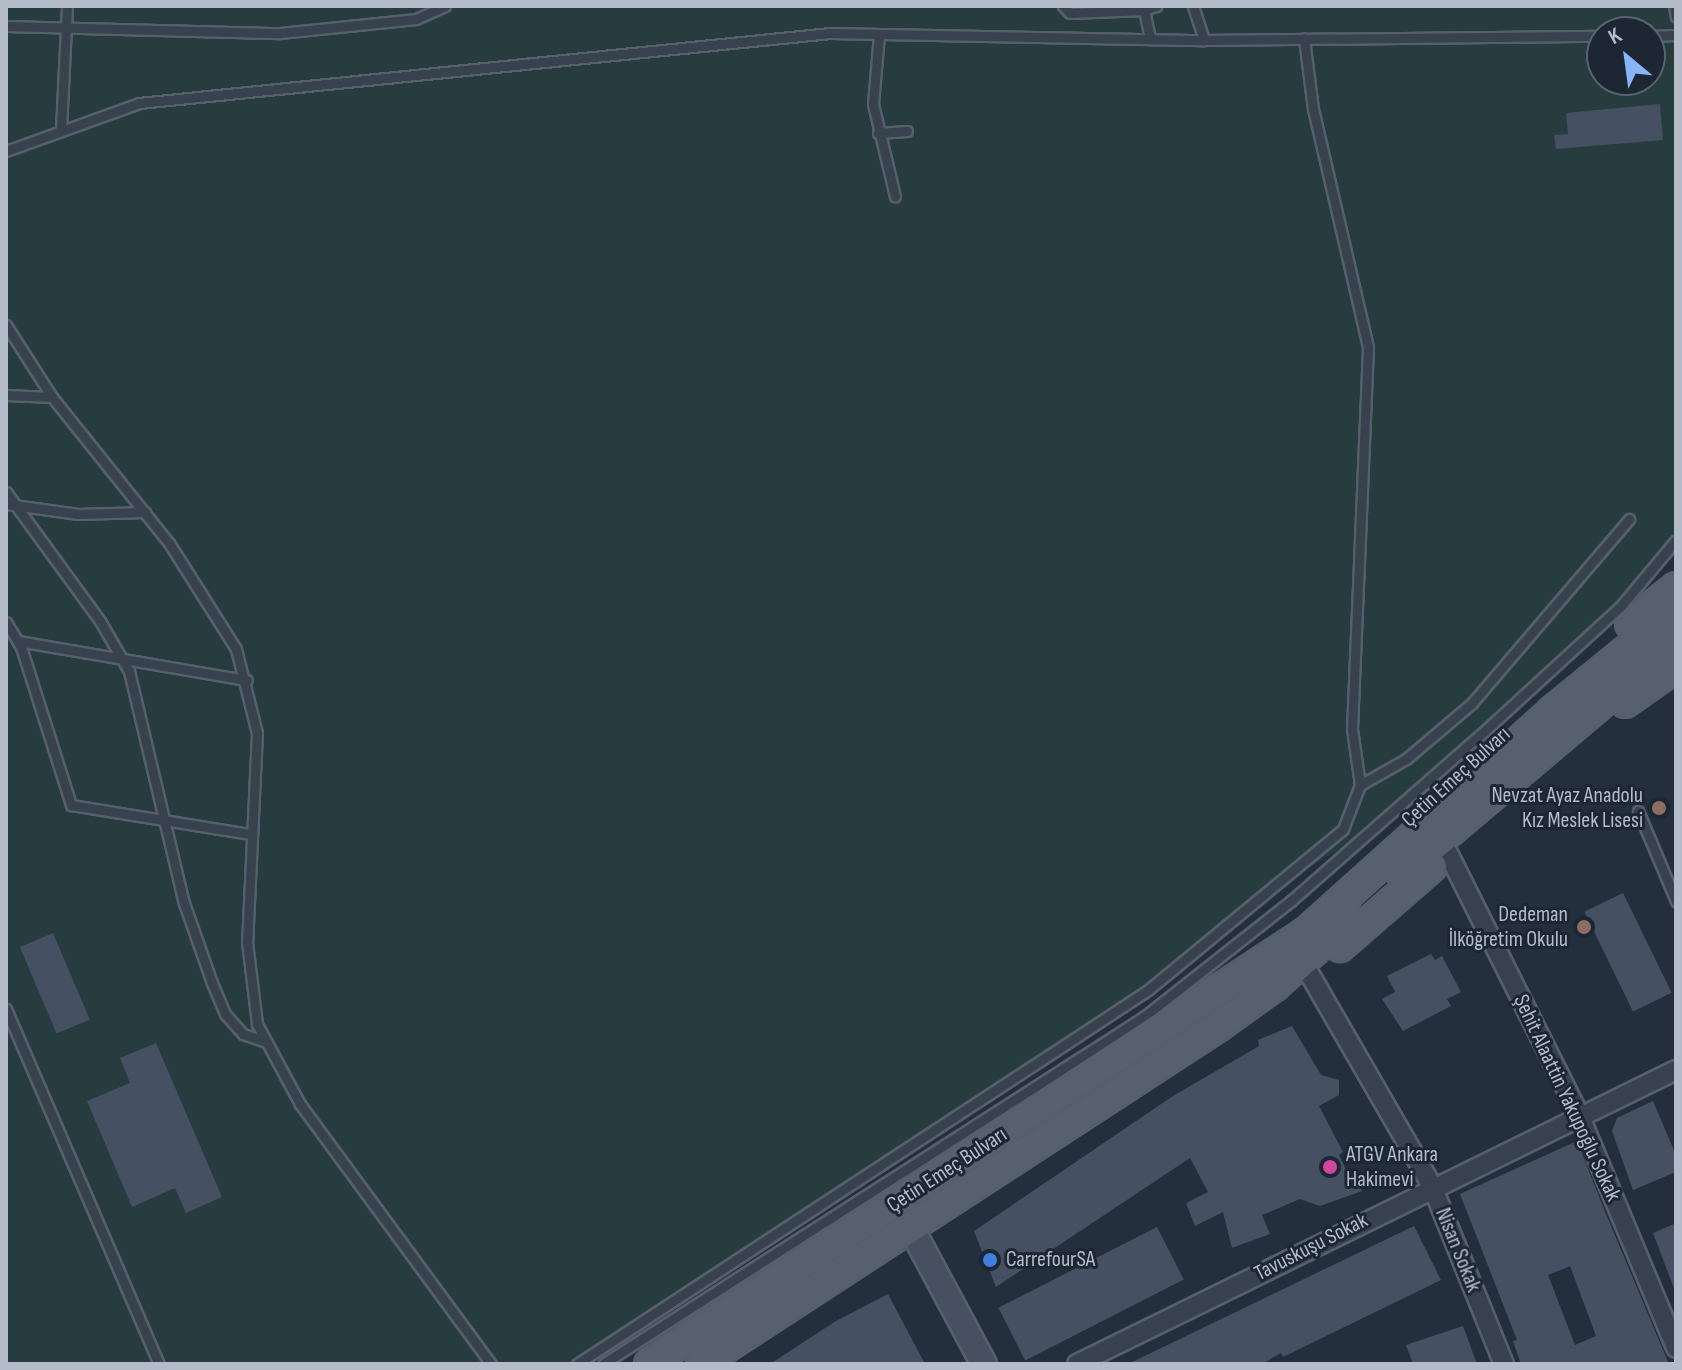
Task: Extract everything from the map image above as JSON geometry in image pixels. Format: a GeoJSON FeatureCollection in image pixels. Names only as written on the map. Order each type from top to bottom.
{"type":"FeatureCollection","features":[{"type":"Feature","properties":{"kind":"main road","name":"Çetin Emeç Bulvarı"},"geometry":{"type":"LineString","coordinates":[[1244,976],[1535,705],[1676,587]]}},
{"type":"Feature","properties":{"kind":"main road","name":"Çetin Emeç Bulvarı"},"geometry":{"type":"LineString","coordinates":[[649,1364],[1244,976],[1306,932],[1552,711],[1671,630]]}},
{"type":"Feature","properties":{"kind":"main road","name":"Çetin Emeç Bulvarı"},"geometry":{"type":"LineString","coordinates":[[701,1364],[735,1355],[911,1228],[1275,986],[1671,630]]}},
{"type":"Feature","properties":{"kind":"main road","name":"Çetin Emeç Bulvarı"},"geometry":{"type":"LineString","coordinates":[[1275,986],[1309,973],[1619,707],[1676,667]]}},
{"type":"Feature","properties":{"kind":"street","name":"Şehit Alaattin Yakupoğlu Sokak"},"geometry":{"type":"LineString","coordinates":[[1448,853],[1580,1117],[1676,1348]]}},
{"type":"Feature","properties":{"kind":"street","name":"Nisan Sokak"},"geometry":{"type":"LineString","coordinates":[[1309,973],[1432,1186],[1504,1364]]}},
{"type":"Feature","properties":{"kind":"street","name":"Tavuskuşu Sokak"},"geometry":{"type":"LineString","coordinates":[[1077,1364],[1432,1186],[1676,1070]]}},
{"type":"Feature","properties":{"kind":"street"},"geometry":{"type":"LineString","coordinates":[[911,1228],[984,1364]]}},
{"type":"Feature","properties":{"kind":"lane"},"geometry":{"type":"LineString","coordinates":[[61,129],[67,6]]}},
{"type":"Feature","properties":{"kind":"lane"},"geometry":{"type":"LineString","coordinates":[[6,26],[280,33],[416,19],[445,6]]}},
{"type":"Feature","properties":{"kind":"lane"},"geometry":{"type":"LineString","coordinates":[[1063,6],[1070,13],[1144,10],[1156,6]]}},
{"type":"Feature","properties":{"kind":"lane"},"geometry":{"type":"LineString","coordinates":[[1193,6],[1204,40]]}},
{"type":"Feature","properties":{"kind":"lane"},"geometry":{"type":"LineString","coordinates":[[1674,6],[1676,17]]}},
{"type":"Feature","properties":{"kind":"lane"},"geometry":{"type":"LineString","coordinates":[[1144,10],[1150,39]]}},
{"type":"Feature","properties":{"kind":"lane"},"geometry":{"type":"LineString","coordinates":[[6,151],[139,103],[830,33],[1204,40],[1586,36]]}},
{"type":"Feature","properties":{"kind":"lane"},"geometry":{"type":"LineString","coordinates":[[879,34],[873,74],[878,133],[895,196]]}},
{"type":"Feature","properties":{"kind":"lane"},"geometry":{"type":"LineString","coordinates":[[577,1364],[1148,990],[1343,829],[1360,785],[1352,729],[1368,347],[1313,109],[1304,39]]}},
{"type":"Feature","properties":{"kind":"lane"},"geometry":{"type":"LineString","coordinates":[[878,133],[907,131]]}},
{"type":"Feature","properties":{"kind":"lane"},"geometry":{"type":"LineString","coordinates":[[891,182],[904,182]]}},
{"type":"Feature","properties":{"kind":"lane"},"geometry":{"type":"LineString","coordinates":[[6,325],[52,397],[145,512],[236,649],[247,680],[257,733],[247,942],[257,1024],[300,1104],[491,1364]]}},
{"type":"Feature","properties":{"kind":"lane"},"geometry":{"type":"LineString","coordinates":[[6,395],[52,397]]}},
{"type":"Feature","properties":{"kind":"lane"},"geometry":{"type":"LineString","coordinates":[[6,492],[100,621],[129,671],[184,903],[225,1014],[243,1034],[266,1042]]}},
{"type":"Feature","properties":{"kind":"lane"},"geometry":{"type":"LineString","coordinates":[[6,504],[19,509],[145,512]]}},
{"type":"Feature","properties":{"kind":"lane"},"geometry":{"type":"LineString","coordinates":[[1360,785],[1406,759],[1472,703],[1629,519]]}},
{"type":"Feature","properties":{"kind":"lane"},"geometry":{"type":"LineString","coordinates":[[603,1364],[1145,1016],[1292,900],[1446,766],[1620,607],[1676,540]]}},
{"type":"Feature","properties":{"kind":"lane"},"geometry":{"type":"LineString","coordinates":[[6,622],[18,641],[71,805],[251,834]]}},
{"type":"Feature","properties":{"kind":"lane"},"geometry":{"type":"LineString","coordinates":[[18,641],[247,680]]}},
{"type":"Feature","properties":{"kind":"lane"},"geometry":{"type":"LineString","coordinates":[[1638,811],[1676,901]]}},
{"type":"Feature","properties":{"kind":"lane"},"geometry":{"type":"LineString","coordinates":[[6,1009],[159,1364]]}},
{"type":"Feature","properties":{"kind":"green space"},"geometry":{"type":"Polygon","coordinates":[[[6,6],[1674,6],[1676,540],[1620,607],[1379,825],[1282,884],[1148,990],[577,1364],[6,1364],[6,6]]]}},
{"type":"Feature","properties":{"kind":"building"},"geometry":{"type":"Polygon","coordinates":[[[1660,104],[1663,140],[1556,149],[1554,135],[1568,134],[1566,113],[1660,104]]]}},
{"type":"Feature","properties":{"kind":"building","name":"Dedeman İlköğretim Okulu"},"geometry":{"type":"Polygon","coordinates":[[[1623,893],[1672,993],[1633,1012],[1584,912],[1623,893]]]}},
{"type":"Feature","properties":{"kind":"building"},"geometry":{"type":"Polygon","coordinates":[[[53,933],[90,1020],[57,1034],[20,947],[53,933]]]}},
{"type":"Feature","properties":{"kind":"building"},"geometry":{"type":"Polygon","coordinates":[[[1431,954],[1435,960],[1442,956],[1461,992],[1447,999],[1451,1006],[1403,1031],[1382,999],[1395,992],[1387,976],[1431,954]]]}},
{"type":"Feature","properties":{"kind":"building"},"geometry":{"type":"Polygon","coordinates":[[[1292,1026],[1321,1075],[1339,1080],[1339,1095],[1319,1106],[1343,1152],[1339,1155],[1348,1174],[1353,1173],[1362,1191],[1320,1206],[1300,1199],[1262,1215],[1270,1234],[1232,1248],[1223,1212],[1195,1226],[1186,1203],[1208,1192],[1190,1158],[996,1287],[974,1231],[1173,1096],[1259,1046],[1258,1040],[1292,1026]]]}},
{"type":"Feature","properties":{"kind":"building"},"geometry":{"type":"Polygon","coordinates":[[[156,1043],[222,1197],[186,1213],[175,1188],[132,1207],[87,1101],[130,1083],[120,1058],[156,1043]]]}},
{"type":"Feature","properties":{"kind":"building"},"geometry":{"type":"Polygon","coordinates":[[[1653,1101],[1676,1155],[1676,1172],[1633,1190],[1612,1131],[1617,1118],[1653,1101]]]}},
{"type":"Feature","properties":{"kind":"building"},"geometry":{"type":"Polygon","coordinates":[[[1577,1141],[1669,1364],[1521,1364],[1513,1341],[1517,1340],[1460,1194],[1577,1141]],[[1570,1266],[1548,1275],[1575,1345],[1596,1336],[1570,1266]]]}},
{"type":"Feature","properties":{"kind":"building"},"geometry":{"type":"Polygon","coordinates":[[[1676,1223],[1676,1291],[1675,1291],[1653,1233],[1676,1223]]]}},
{"type":"Feature","properties":{"kind":"building"},"geometry":{"type":"Polygon","coordinates":[[[1414,1226],[1441,1280],[1283,1357],[1281,1353],[1262,1364],[1128,1364],[1414,1226]]]}},
{"type":"Feature","properties":{"kind":"building"},"geometry":{"type":"Polygon","coordinates":[[[1157,1227],[1184,1280],[1025,1360],[998,1308],[1157,1227]]]}},
{"type":"Feature","properties":{"kind":"building"},"geometry":{"type":"Polygon","coordinates":[[[888,1294],[925,1364],[770,1364],[836,1321],[888,1294]]]}},
{"type":"Feature","properties":{"kind":"building"},"geometry":{"type":"Polygon","coordinates":[[[1463,1326],[1477,1364],[1413,1364],[1406,1345],[1463,1326]]]}},
{"type":"Feature","properties":{"kind":"place","name":"Nevzat Ayaz Anadolu Kız Meslek Lisesi"},"geometry":{"type":"Point","coordinates":[1659,808]}},
{"type":"Feature","properties":{"kind":"place","name":"Dedeman İlköğretim Okulu"},"geometry":{"type":"Point","coordinates":[1584,927]}},
{"type":"Feature","properties":{"kind":"place","name":"ATGV Ankara Hakimevi"},"geometry":{"type":"Point","coordinates":[1330,1167]}},
{"type":"Feature","properties":{"kind":"place","name":"CarrefourSA"},"geometry":{"type":"Point","coordinates":[990,1260]}}]}
